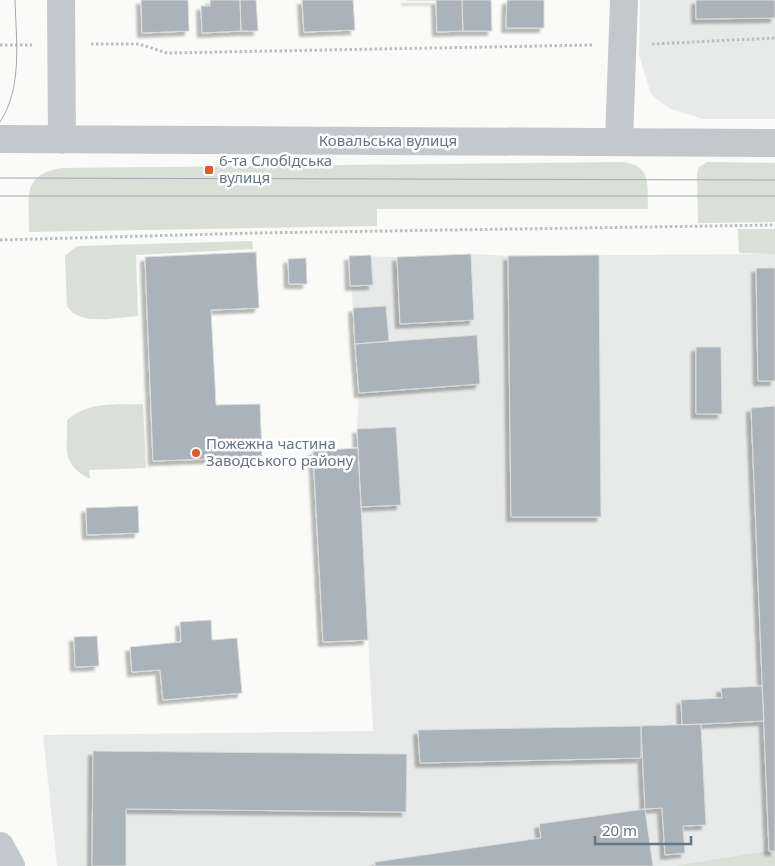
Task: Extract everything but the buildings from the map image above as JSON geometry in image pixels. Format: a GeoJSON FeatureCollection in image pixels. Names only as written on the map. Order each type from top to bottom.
{"type":"FeatureCollection","features":[{"type":"Feature","properties":{"kind":"street"},"geometry":{"type":"LineString","coordinates":[[60,0],[62,140]]}},
{"type":"Feature","properties":{"kind":"street"},"geometry":{"type":"LineString","coordinates":[[619,142],[624,0]]}},
{"type":"Feature","properties":{"kind":"street","name":"Ковальська вулиця"},"geometry":{"type":"LineString","coordinates":[[0,140],[775,143]]}},
{"type":"Feature","properties":{"kind":"street"},"geometry":{"type":"LineString","coordinates":[[0,846],[10,866]]}},
{"type":"Feature","properties":{"kind":"path"},"geometry":{"type":"LineString","coordinates":[[0,45],[139,44],[167,52],[623,45],[775,38]]}},
{"type":"Feature","properties":{"kind":"path"},"geometry":{"type":"LineString","coordinates":[[0,240],[255,233],[775,225]]}},
{"type":"Feature","properties":{"kind":"shaded area"},"geometry":{"type":"Polygon","coordinates":[[[640,0],[775,0],[775,119],[704,119],[670,109],[651,94],[639,55],[640,0]]]}},
{"type":"Feature","properties":{"kind":"shaded area"},"geometry":{"type":"Polygon","coordinates":[[[620,162],[638,167],[646,176],[648,209],[377,209],[377,226],[29,232],[29,198],[33,182],[39,176],[49,171],[62,168],[620,162]]]}},
{"type":"Feature","properties":{"kind":"shaded area"},"geometry":{"type":"Polygon","coordinates":[[[707,162],[775,163],[775,222],[698,223],[697,173],[699,167],[707,162]]]}},
{"type":"Feature","properties":{"kind":"shaded area"},"geometry":{"type":"Polygon","coordinates":[[[738,229],[775,229],[775,254],[739,253],[738,229]]]}},
{"type":"Feature","properties":{"kind":"shaded area"},"geometry":{"type":"Polygon","coordinates":[[[252,241],[253,249],[136,255],[138,316],[89,319],[73,313],[67,306],[65,256],[77,246],[252,241]]]}},
{"type":"Feature","properties":{"kind":"shaded area"},"geometry":{"type":"Polygon","coordinates":[[[471,254],[508,256],[775,254],[775,851],[672,866],[57,866],[43,735],[373,731],[357,429],[359,393],[349,256],[397,257],[471,254]]]}},
{"type":"Feature","properties":{"kind":"shaded area"},"geometry":{"type":"Polygon","coordinates":[[[112,404],[143,404],[146,468],[89,470],[90,479],[74,467],[68,455],[67,420],[75,414],[93,407],[112,404]]]}},
{"type":"Feature","properties":{"kind":"shaded area"},"geometry":{"type":"Polygon","coordinates":[[[775,851],[775,866],[672,866],[775,851]]]}},
{"type":"Feature","properties":{"kind":"tram line"},"geometry":{"type":"LineString","coordinates":[[0,122],[12,94],[15,79],[17,47],[15,0]]}},
{"type":"Feature","properties":{"kind":"tram line"},"geometry":{"type":"LineString","coordinates":[[0,178],[775,180]]}},
{"type":"Feature","properties":{"kind":"tram line"},"geometry":{"type":"LineString","coordinates":[[0,196],[775,196]]}},
{"type":"Feature","properties":{"kind":"place","name":"6-та Слобідська вулиця"},"geometry":{"type":"Point","coordinates":[209,170]}},
{"type":"Feature","properties":{"kind":"place","name":"Пожежна частина Заводського району"},"geometry":{"type":"Point","coordinates":[196,453]}}]}
